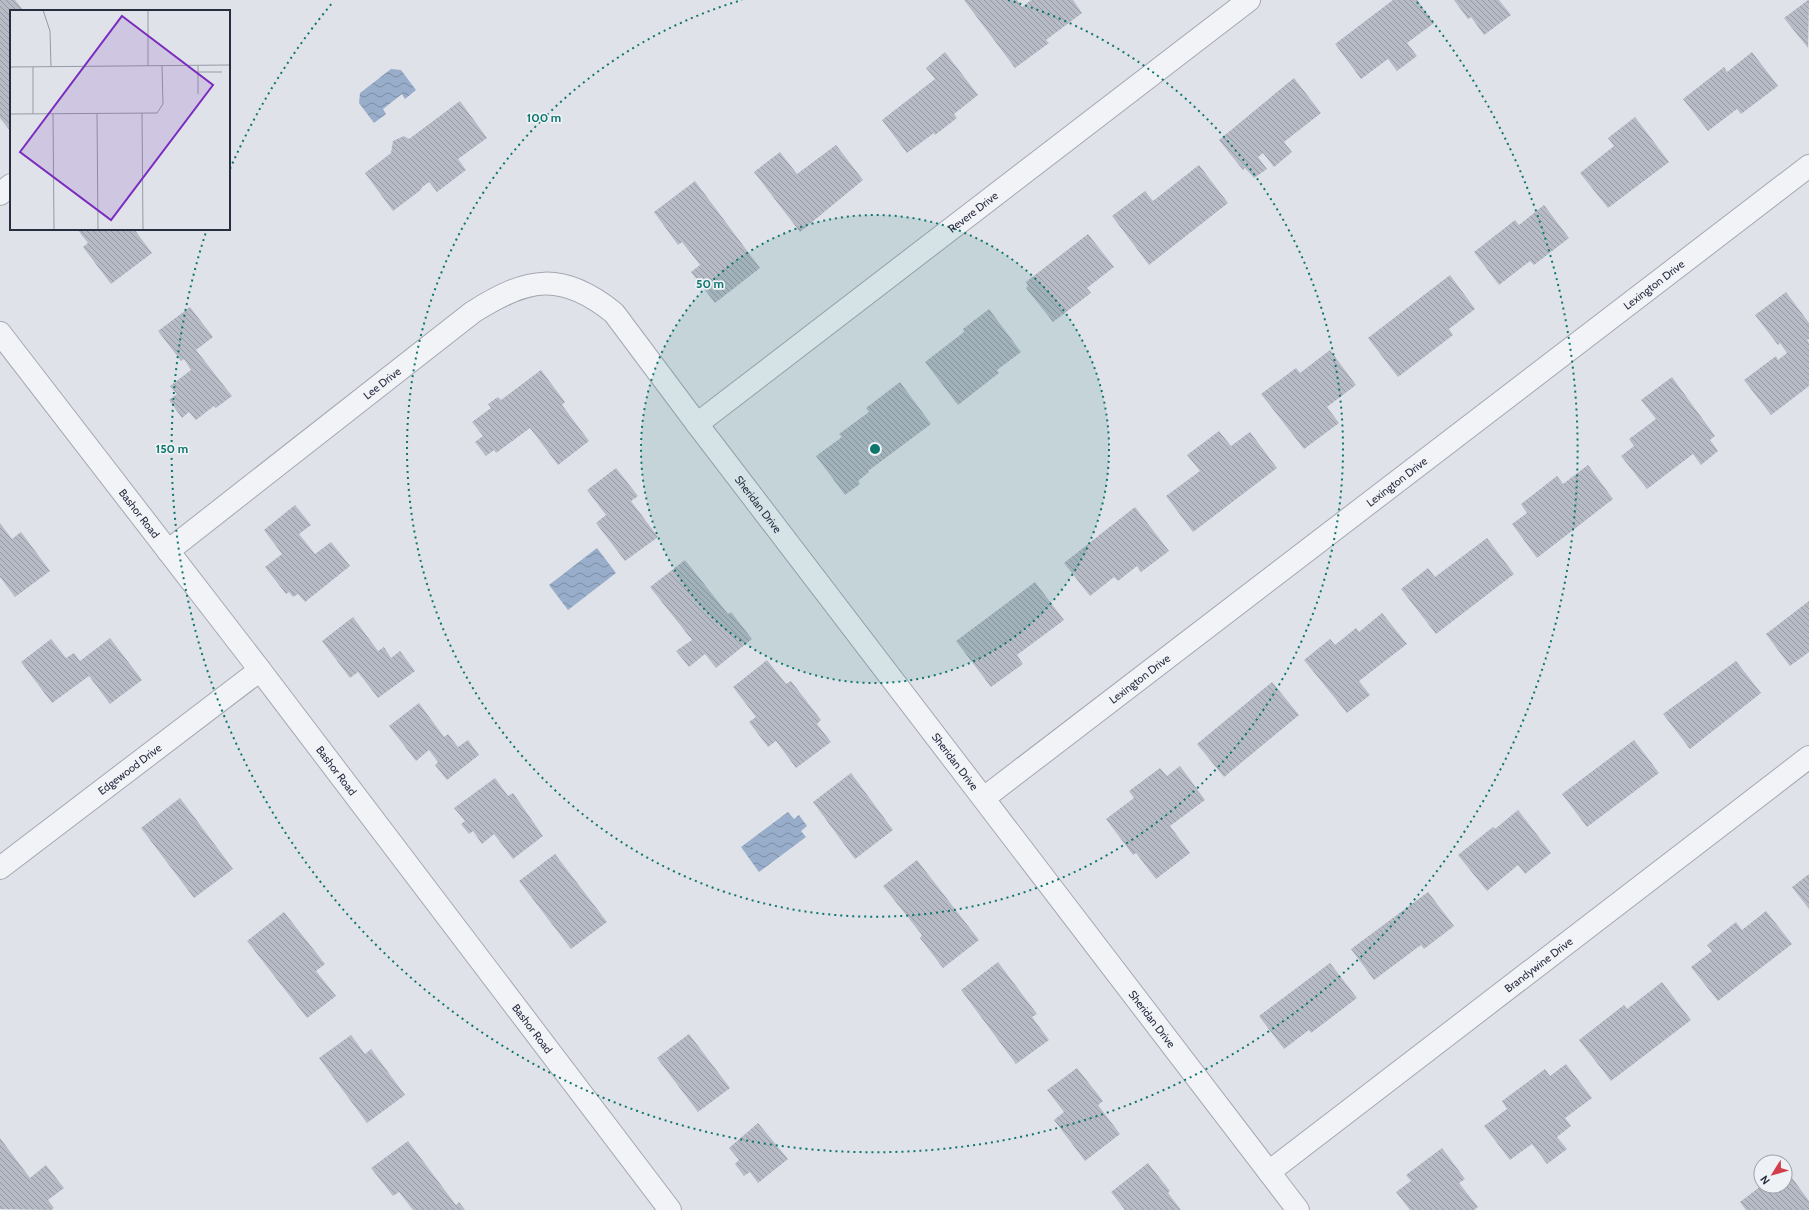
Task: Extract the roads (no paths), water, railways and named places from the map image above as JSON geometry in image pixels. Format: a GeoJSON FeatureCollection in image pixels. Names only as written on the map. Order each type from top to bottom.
{"type":"FeatureCollection","features":[{"type":"Feature","properties":{"kind":"street","name":"Revere Drive"},"geometry":{"type":"LineString","coordinates":[[697,424],[1249,0]]}},
{"type":"Feature","properties":{"kind":"street","name":"Lexington Drive"},"geometry":{"type":"LineString","coordinates":[[984,798],[1809,166]]}},
{"type":"Feature","properties":{"kind":"street"},"geometry":{"type":"LineString","coordinates":[[0,194],[10,187]]}},
{"type":"Feature","properties":{"kind":"street","name":"Lee Drive"},"geometry":{"type":"LineString","coordinates":[[168,551],[473,312],[498,297],[521,288],[534,285],[562,284],[582,290],[598,300],[614,313]]}},
{"type":"Feature","properties":{"kind":"street","name":"Sheridan Drive"},"geometry":{"type":"LineString","coordinates":[[614,313],[697,424],[1298,1210]]}},
{"type":"Feature","properties":{"kind":"street","name":"Bashor Road"},"geometry":{"type":"LineString","coordinates":[[0,333],[260,670],[670,1210]]}},
{"type":"Feature","properties":{"kind":"street","name":"Edgewood Drive"},"geometry":{"type":"LineString","coordinates":[[0,868],[260,670]]}},
{"type":"Feature","properties":{"kind":"street","name":"Brandywine Drive"},"geometry":{"type":"LineString","coordinates":[[1269,1172],[1809,757]]}},
{"type":"Feature","properties":{"kind":"water"},"geometry":{"type":"Polygon","coordinates":[[[391,69],[401,70],[416,90],[405,99],[402,94],[383,109],[386,114],[374,123],[359,103],[360,93],[391,69]]]}},
{"type":"Feature","properties":{"kind":"water"},"geometry":{"type":"Polygon","coordinates":[[[597,548],[616,573],[568,610],[549,585],[597,548]]]}},
{"type":"Feature","properties":{"kind":"water"},"geometry":{"type":"Polygon","coordinates":[[[788,812],[794,819],[799,815],[807,826],[801,831],[806,837],[759,872],[741,847],[788,812]]]}}]}
